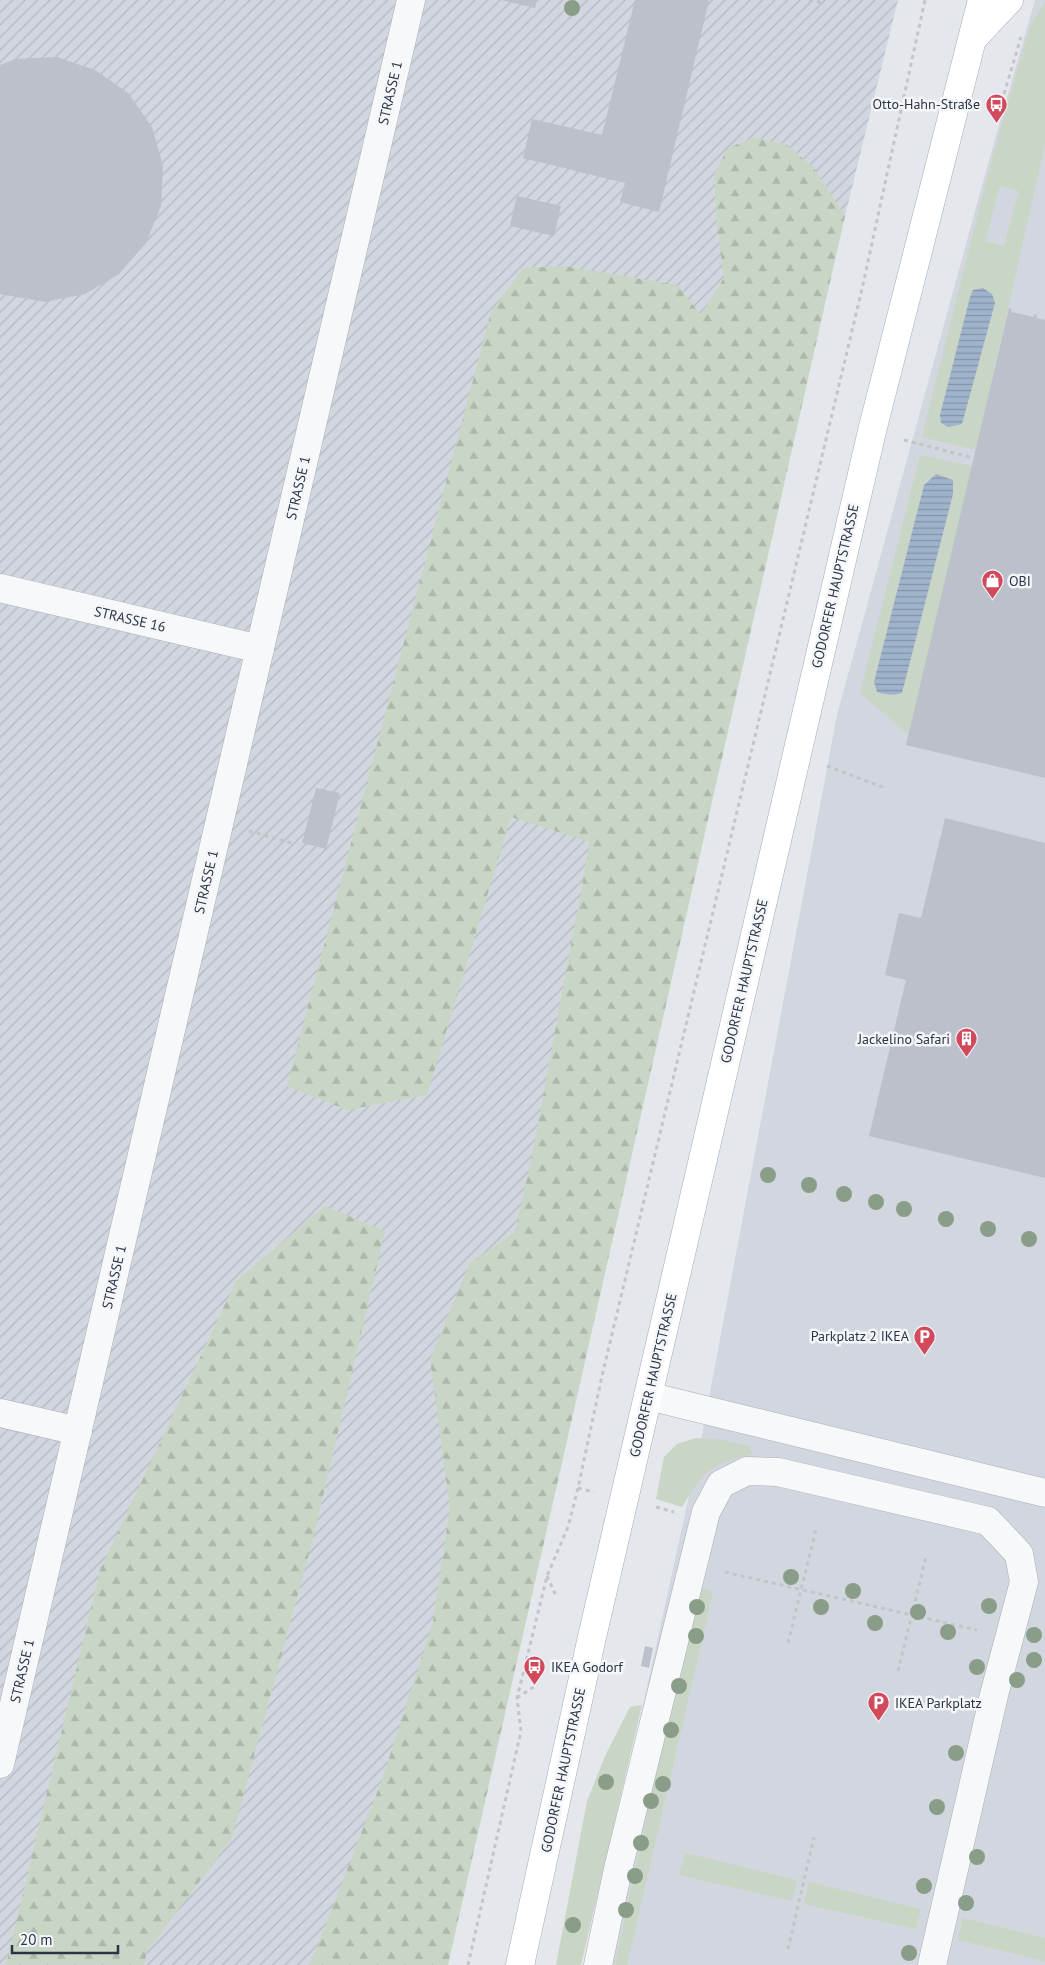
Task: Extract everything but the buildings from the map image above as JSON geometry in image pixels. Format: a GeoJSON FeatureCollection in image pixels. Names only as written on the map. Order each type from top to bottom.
{"type":"FeatureCollection","features":[{"type":"Feature","properties":{"kind":"main road","name":"GODORFER HAUPTSTRASSE"},"geometry":{"type":"LineString","coordinates":[[520,1965],[613,1497],[648,1396],[872,431],[982,0]]}},
{"type":"Feature","properties":{"kind":"main road"},"geometry":{"type":"LineString","coordinates":[[973,38],[1009,0]]}},
{"type":"Feature","properties":{"kind":"lane","name":"STRASSE 1"},"geometry":{"type":"LineString","coordinates":[[0,1764],[411,0]]}},
{"type":"Feature","properties":{"kind":"lane","name":"STRASSE 16"},"geometry":{"type":"LineString","coordinates":[[0,588],[260,649]]}},
{"type":"Feature","properties":{"kind":"lane"},"geometry":{"type":"LineString","coordinates":[[648,1396],[1045,1492]]}},
{"type":"Feature","properties":{"kind":"lane"},"geometry":{"type":"LineString","coordinates":[[0,1413],[78,1431]]}},
{"type":"Feature","properties":{"kind":"lane"},"geometry":{"type":"LineString","coordinates":[[598,1965],[618,1869],[706,1512],[720,1484],[747,1471],[778,1472],[988,1520],[1019,1554],[1024,1582],[991,1705],[932,1965]]}},
{"type":"Feature","properties":{"kind":"path"},"geometry":{"type":"LineString","coordinates":[[809,0],[820,2],[824,0]]}},
{"type":"Feature","properties":{"kind":"path"},"geometry":{"type":"LineString","coordinates":[[468,1965],[520,1731],[517,1698],[547,1576],[568,1527],[578,1488],[604,1366],[859,298],[925,0]]}},
{"type":"Feature","properties":{"kind":"path"},"geometry":{"type":"LineString","coordinates":[[1004,94],[1022,32]]}},
{"type":"Feature","properties":{"kind":"path"},"geometry":{"type":"LineString","coordinates":[[872,431],[974,458]]}},
{"type":"Feature","properties":{"kind":"path"},"geometry":{"type":"LineString","coordinates":[[795,759],[823,765],[885,788]]}},
{"type":"Feature","properties":{"kind":"path"},"geometry":{"type":"LineString","coordinates":[[220,823],[292,843]]}},
{"type":"Feature","properties":{"kind":"path"},"geometry":{"type":"LineString","coordinates":[[578,1488],[678,1513]]}},
{"type":"Feature","properties":{"kind":"path"},"geometry":{"type":"LineString","coordinates":[[788,1643],[816,1529]]}},
{"type":"Feature","properties":{"kind":"path"},"geometry":{"type":"LineString","coordinates":[[898,1671],[926,1558]]}},
{"type":"Feature","properties":{"kind":"path"},"geometry":{"type":"LineString","coordinates":[[694,1565],[1009,1638]]}},
{"type":"Feature","properties":{"kind":"path"},"geometry":{"type":"LineString","coordinates":[[547,1576],[556,1596]]}},
{"type":"Feature","properties":{"kind":"path"},"geometry":{"type":"LineString","coordinates":[[517,1698],[535,1686]]}},
{"type":"Feature","properties":{"kind":"path"},"geometry":{"type":"LineString","coordinates":[[788,1949],[814,1838]]}},
{"type":"Feature","properties":{"kind":"shaded area"},"geometry":{"type":"Polygon","coordinates":[[[0,0],[898,0],[845,216],[399,1965],[0,1965],[0,0]]]}},
{"type":"Feature","properties":{"kind":"shaded area"},"geometry":{"type":"Polygon","coordinates":[[[1035,0],[1045,0],[1045,1965],[586,1965],[700,1446],[837,715],[988,164],[1035,0]]]}},
{"type":"Feature","properties":{"kind":"green space"},"geometry":{"type":"Polygon","coordinates":[[[1045,2],[1045,144],[976,450],[922,437],[990,166],[1030,26],[1045,2]],[[1000,186],[985,241],[1004,246],[1019,191],[1000,186]],[[973,290],[940,415],[941,423],[973,290]]]}},
{"type":"Feature","properties":{"kind":"green space"},"geometry":{"type":"Polygon","coordinates":[[[753,138],[786,144],[814,168],[845,216],[448,1965],[310,1965],[383,1777],[433,1622],[450,1508],[430,1359],[470,1263],[515,1232],[532,1156],[590,842],[511,817],[427,1095],[347,1110],[287,1086],[491,312],[523,268],[563,266],[677,285],[701,315],[724,278],[717,227],[714,174],[728,148],[753,138]]]}},
{"type":"Feature","properties":{"kind":"green space"},"geometry":{"type":"Polygon","coordinates":[[[920,455],[972,466],[909,735],[860,693],[920,455]],[[929,478],[924,485],[874,682],[877,692],[890,695],[902,692],[953,494],[929,478]]]}},
{"type":"Feature","properties":{"kind":"green space"},"geometry":{"type":"Polygon","coordinates":[[[325,1206],[385,1231],[313,1539],[231,1840],[147,1951],[144,1965],[6,1965],[100,1570],[236,1281],[325,1206]]]}},
{"type":"Feature","properties":{"kind":"green space"},"geometry":{"type":"Polygon","coordinates":[[[696,1438],[718,1439],[749,1446],[752,1454],[726,1462],[710,1471],[697,1484],[682,1507],[656,1499],[664,1457],[677,1444],[696,1438]]]}},
{"type":"Feature","properties":{"kind":"green space"},"geometry":{"type":"Polygon","coordinates":[[[695,1586],[713,1592],[627,1965],[615,1965],[695,1586]]]}},
{"type":"Feature","properties":{"kind":"green space"},"geometry":{"type":"Polygon","coordinates":[[[642,1705],[581,1965],[556,1965],[587,1801],[606,1754],[630,1707],[642,1705]]]}},
{"type":"Feature","properties":{"kind":"green space"},"geometry":{"type":"Polygon","coordinates":[[[685,1853],[797,1880],[792,1901],[679,1875],[685,1853]]]}},
{"type":"Feature","properties":{"kind":"green space"},"geometry":{"type":"Polygon","coordinates":[[[809,1882],[921,1909],[916,1929],[804,1904],[809,1882]]]}},
{"type":"Feature","properties":{"kind":"green space"},"geometry":{"type":"Polygon","coordinates":[[[963,1918],[1045,1938],[1045,1961],[958,1940],[963,1918]]]}},
{"type":"Feature","properties":{"kind":"water"},"geometry":{"type":"Polygon","coordinates":[[[983,288],[992,294],[995,303],[962,424],[948,427],[941,423],[940,415],[970,297],[973,290],[983,288]]]}},
{"type":"Feature","properties":{"kind":"water"},"geometry":{"type":"Polygon","coordinates":[[[936,474],[953,480],[953,494],[902,693],[884,694],[877,692],[874,682],[924,485],[936,474]]]}},
{"type":"Feature","properties":{"kind":"place","name":"Otto-Hahn-Straße"},"geometry":{"type":"Point","coordinates":[996,123]}},
{"type":"Feature","properties":{"kind":"place","name":"OBI"},"geometry":{"type":"Point","coordinates":[993,600]}},
{"type":"Feature","properties":{"kind":"place","name":"Jackelino Safari"},"geometry":{"type":"Point","coordinates":[966,1058]}},
{"type":"Feature","properties":{"kind":"place","name":"Parkplatz 2 IKEA"},"geometry":{"type":"Point","coordinates":[925,1355]}},
{"type":"Feature","properties":{"kind":"place","name":"IKEA Godorf"},"geometry":{"type":"Point","coordinates":[535,1686]}},
{"type":"Feature","properties":{"kind":"place","name":"IKEA Parkplatz"},"geometry":{"type":"Point","coordinates":[879,1722]}}]}
